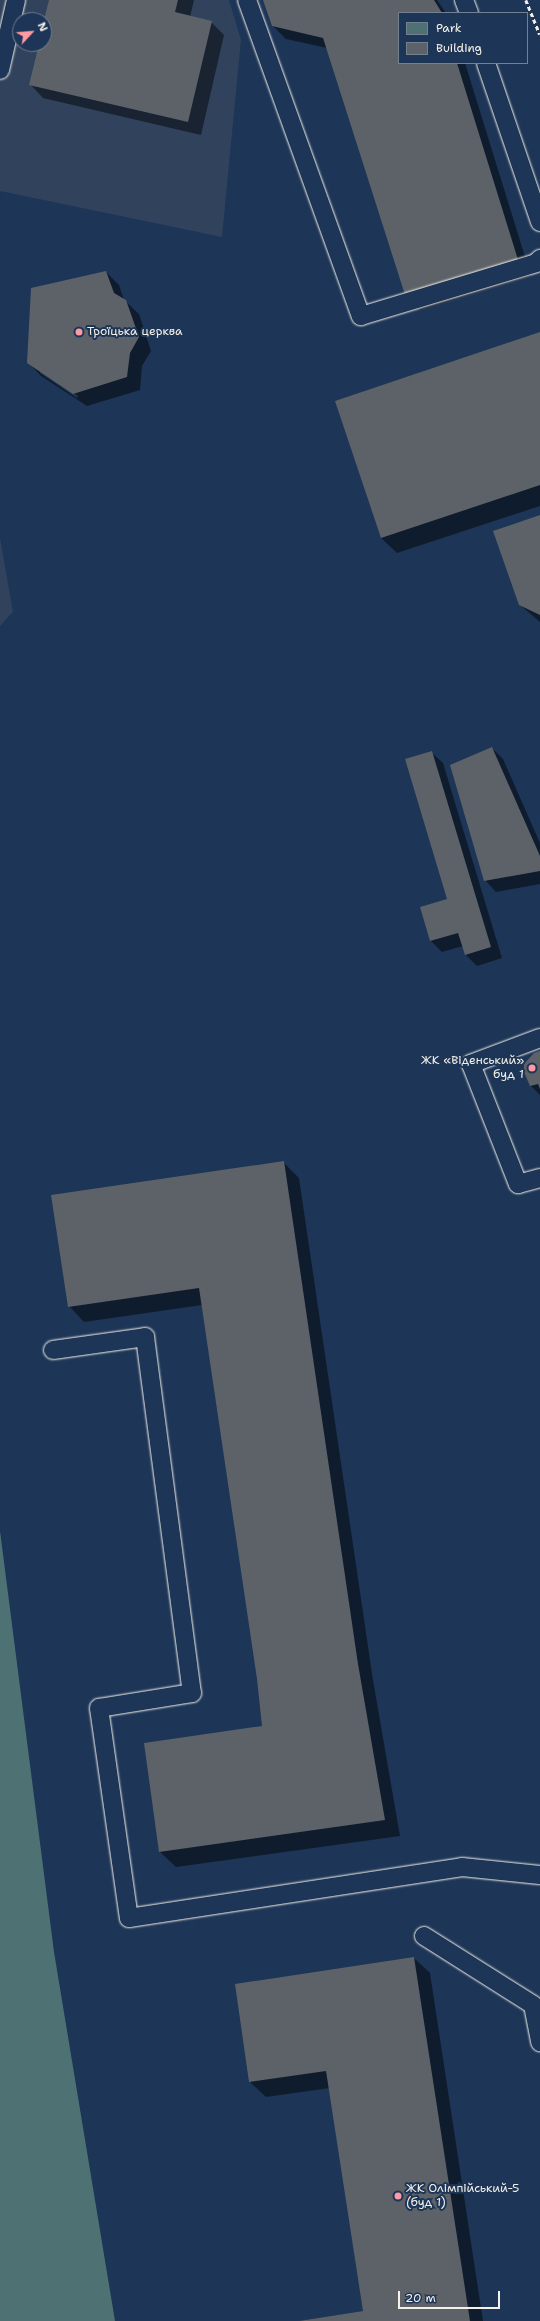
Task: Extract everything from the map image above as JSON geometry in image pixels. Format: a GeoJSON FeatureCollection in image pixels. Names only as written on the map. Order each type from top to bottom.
{"type":"FeatureCollection","features":[{"type":"Feature","properties":{"kind":"lane"},"geometry":{"type":"LineString","coordinates":[[0,70],[16,0]]}},
{"type":"Feature","properties":{"kind":"lane"},"geometry":{"type":"LineString","coordinates":[[247,0],[360,316],[536,263],[540,259]]}},
{"type":"Feature","properties":{"kind":"lane"},"geometry":{"type":"LineString","coordinates":[[464,0],[469,12]]}},
{"type":"Feature","properties":{"kind":"lane"},"geometry":{"type":"LineString","coordinates":[[486,64],[540,222]]}},
{"type":"Feature","properties":{"kind":"lane"},"geometry":{"type":"LineString","coordinates":[[540,1038],[471,1064],[518,1184],[540,1178]]}},
{"type":"Feature","properties":{"kind":"lane"},"geometry":{"type":"LineString","coordinates":[[53,1350],[145,1337],[192,1693],[99,1708],[129,1918],[462,1867],[540,1875]]}},
{"type":"Feature","properties":{"kind":"lane"},"geometry":{"type":"LineString","coordinates":[[424,1936],[533,2005],[540,2042]]}},
{"type":"Feature","properties":{"kind":"path"},"geometry":{"type":"LineString","coordinates":[[526,0],[540,34]]}},
{"type":"Feature","properties":{"kind":"shaded area"},"geometry":{"type":"Polygon","coordinates":[[[0,0],[229,0],[241,40],[222,237],[0,191],[0,0]]]}},
{"type":"Feature","properties":{"kind":"shaded area"},"geometry":{"type":"Polygon","coordinates":[[[0,538],[13,612],[0,626],[0,538]]]}},
{"type":"Feature","properties":{"kind":"green space"},"geometry":{"type":"Polygon","coordinates":[[[0,1531],[54,1952],[115,2321],[0,2321],[0,1531]]]}},
{"type":"Feature","properties":{"kind":"building"},"geometry":{"type":"Polygon","coordinates":[[[49,0],[178,0],[175,12],[212,21],[188,122],[29,85],[37,52],[52,52],[52,12],[46,12],[49,0]]]}},
{"type":"Feature","properties":{"kind":"building"},"geometry":{"type":"Polygon","coordinates":[[[263,0],[434,0],[441,12],[398,12],[398,64],[457,64],[519,263],[406,298],[323,38],[272,26],[263,0]]]}},
{"type":"Feature","properties":{"kind":"building"},"geometry":{"type":"Polygon","coordinates":[[[106,271],[114,293],[126,300],[139,337],[130,353],[127,377],[73,394],[27,363],[31,288],[106,271]]]}},
{"type":"Feature","properties":{"kind":"building"},"geometry":{"type":"Polygon","coordinates":[[[540,332],[540,485],[381,538],[335,401],[540,332]]]}},
{"type":"Feature","properties":{"kind":"building"},"geometry":{"type":"Polygon","coordinates":[[[540,515],[540,615],[519,605],[493,531],[540,515]]]}},
{"type":"Feature","properties":{"kind":"building"},"geometry":{"type":"Polygon","coordinates":[[[492,747],[540,856],[540,871],[484,881],[450,765],[492,747]]]}},
{"type":"Feature","properties":{"kind":"building"},"geometry":{"type":"Polygon","coordinates":[[[432,751],[491,947],[465,955],[458,933],[430,941],[420,907],[447,899],[405,759],[432,751]]]}},
{"type":"Feature","properties":{"kind":"building","name":"ЖК «Віденський» буд 1"},"geometry":{"type":"Polygon","coordinates":[[[540,1051],[540,1089],[538,1084],[530,1086],[524,1072],[524,1064],[534,1053],[540,1051]]]}},
{"type":"Feature","properties":{"kind":"building"},"geometry":{"type":"Polygon","coordinates":[[[284,1161],[358,1664],[385,1820],[159,1852],[144,1743],[262,1726],[257,1679],[199,1288],[68,1307],[51,1195],[284,1161]]]}},
{"type":"Feature","properties":{"kind":"building","name":"ЖК Олімпійський-5 (буд 1)"},"geometry":{"type":"Polygon","coordinates":[[[414,1957],[470,2321],[299,2321],[363,2311],[326,2071],[249,2082],[235,1984],[414,1957]]]}},
{"type":"Feature","properties":{"kind":"place","name":"Троїцька церква"},"geometry":{"type":"Point","coordinates":[79,332]}},
{"type":"Feature","properties":{"kind":"place","name":"ЖК «Віденський» буд 1"},"geometry":{"type":"Point","coordinates":[532,1068]}},
{"type":"Feature","properties":{"kind":"place","name":"ЖК Олімпійський-5 (буд 1)"},"geometry":{"type":"Point","coordinates":[398,2196]}}]}
